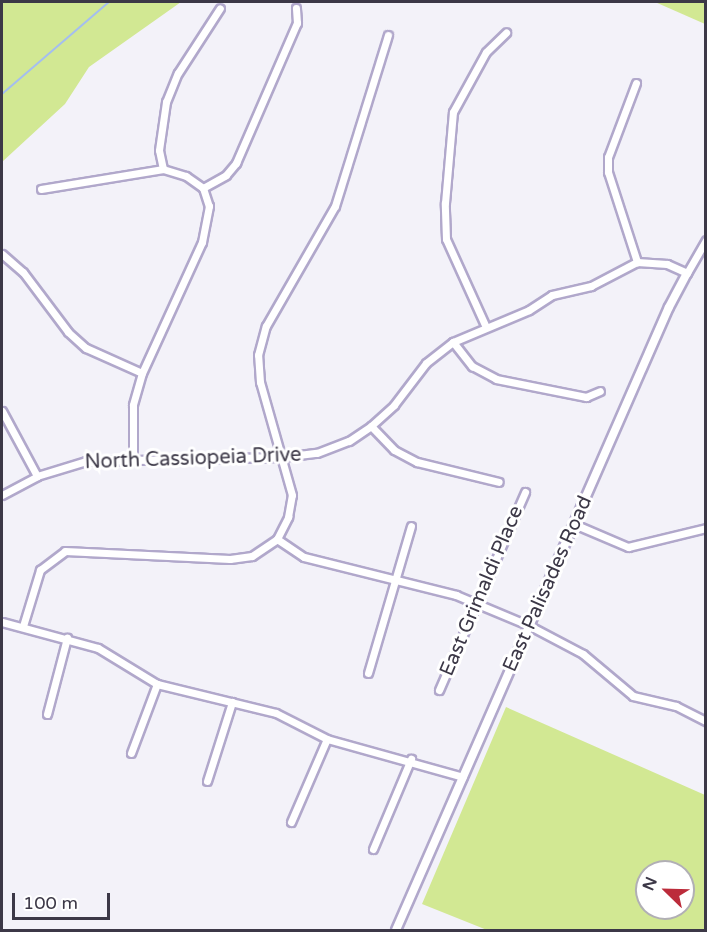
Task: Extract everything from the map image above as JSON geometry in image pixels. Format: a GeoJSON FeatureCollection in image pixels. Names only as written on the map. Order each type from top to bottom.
{"type":"FeatureCollection","features":[{"type":"Feature","properties":{"kind":"street"},"geometry":{"type":"LineString","coordinates":[[163,169],[159,150],[166,102],[178,73],[220,8]]}},
{"type":"Feature","properties":{"kind":"street"},"geometry":{"type":"LineString","coordinates":[[203,189],[226,176],[236,163],[297,23],[296,8]]}},
{"type":"Feature","properties":{"kind":"street"},"geometry":{"type":"LineString","coordinates":[[485,325],[446,239],[445,203],[453,112],[486,52],[506,33]]}},
{"type":"Feature","properties":{"kind":"street"},"geometry":{"type":"LineString","coordinates":[[23,626],[40,570],[65,551],[230,559],[252,555],[277,539],[288,517],[292,495],[260,381],[258,355],[266,326],[335,206],[388,35]]}},
{"type":"Feature","properties":{"kind":"street"},"geometry":{"type":"LineString","coordinates":[[636,83],[608,157],[608,172],[637,262],[668,264],[687,273]]}},
{"type":"Feature","properties":{"kind":"street"},"geometry":{"type":"LineString","coordinates":[[41,189],[163,169],[186,176],[203,189],[209,206],[202,242],[142,373],[133,405],[133,460]]}},
{"type":"Feature","properties":{"kind":"street","name":"East Palisades Road"},"geometry":{"type":"LineString","coordinates":[[396,930],[574,524],[687,273],[705,240]]}},
{"type":"Feature","properties":{"kind":"street"},"geometry":{"type":"LineString","coordinates":[[2,254],[23,272],[68,332],[86,348],[142,373]]}},
{"type":"Feature","properties":{"kind":"street","name":"North Cassiopeia Drive"},"geometry":{"type":"LineString","coordinates":[[2,495],[37,476],[86,461],[282,457],[317,453],[349,441],[371,426],[394,405],[426,363],[453,342],[485,325],[529,310],[552,295],[591,286],[637,262]]}},
{"type":"Feature","properties":{"kind":"street"},"geometry":{"type":"LineString","coordinates":[[453,342],[472,366],[496,379],[586,397],[600,391]]}},
{"type":"Feature","properties":{"kind":"street"},"geometry":{"type":"LineString","coordinates":[[2,411],[37,476]]}},
{"type":"Feature","properties":{"kind":"street"},"geometry":{"type":"LineString","coordinates":[[371,426],[394,450],[417,462],[499,482]]}},
{"type":"Feature","properties":{"kind":"street","name":"East Grimaldi Place"},"geometry":{"type":"LineString","coordinates":[[439,690],[525,492]]}},
{"type":"Feature","properties":{"kind":"street"},"geometry":{"type":"LineString","coordinates":[[574,524],[628,547],[705,528]]}},
{"type":"Feature","properties":{"kind":"street"},"geometry":{"type":"LineString","coordinates":[[368,673],[411,526]]}},
{"type":"Feature","properties":{"kind":"street"},"geometry":{"type":"LineString","coordinates":[[277,539],[304,557],[396,580],[476,604],[530,626],[583,654],[633,696],[676,706],[705,721]]}},
{"type":"Feature","properties":{"kind":"street"},"geometry":{"type":"LineString","coordinates":[[2,621],[98,648],[157,684],[276,713],[327,739],[411,759],[463,777]]}},
{"type":"Feature","properties":{"kind":"street"},"geometry":{"type":"LineString","coordinates":[[47,714],[67,638]]}},
{"type":"Feature","properties":{"kind":"street"},"geometry":{"type":"LineString","coordinates":[[131,753],[157,684]]}},
{"type":"Feature","properties":{"kind":"street"},"geometry":{"type":"LineString","coordinates":[[207,781],[232,702]]}},
{"type":"Feature","properties":{"kind":"street"},"geometry":{"type":"LineString","coordinates":[[291,822],[327,739]]}},
{"type":"Feature","properties":{"kind":"street"},"geometry":{"type":"LineString","coordinates":[[373,849],[411,759]]}},
{"type":"Feature","properties":{"kind":"green space"},"geometry":{"type":"Polygon","coordinates":[[[2,2],[181,2],[89,67],[65,104],[2,162],[2,2]]]}},
{"type":"Feature","properties":{"kind":"green space"},"geometry":{"type":"Polygon","coordinates":[[[655,2],[705,2],[705,24],[655,2]]]}},
{"type":"Feature","properties":{"kind":"green space"},"geometry":{"type":"Polygon","coordinates":[[[506,707],[705,795],[705,930],[487,930],[422,904],[506,707]]]}},
{"type":"Feature","properties":{"kind":"waterway"},"geometry":{"type":"LineString","coordinates":[[2,94],[109,2]]}}]}
